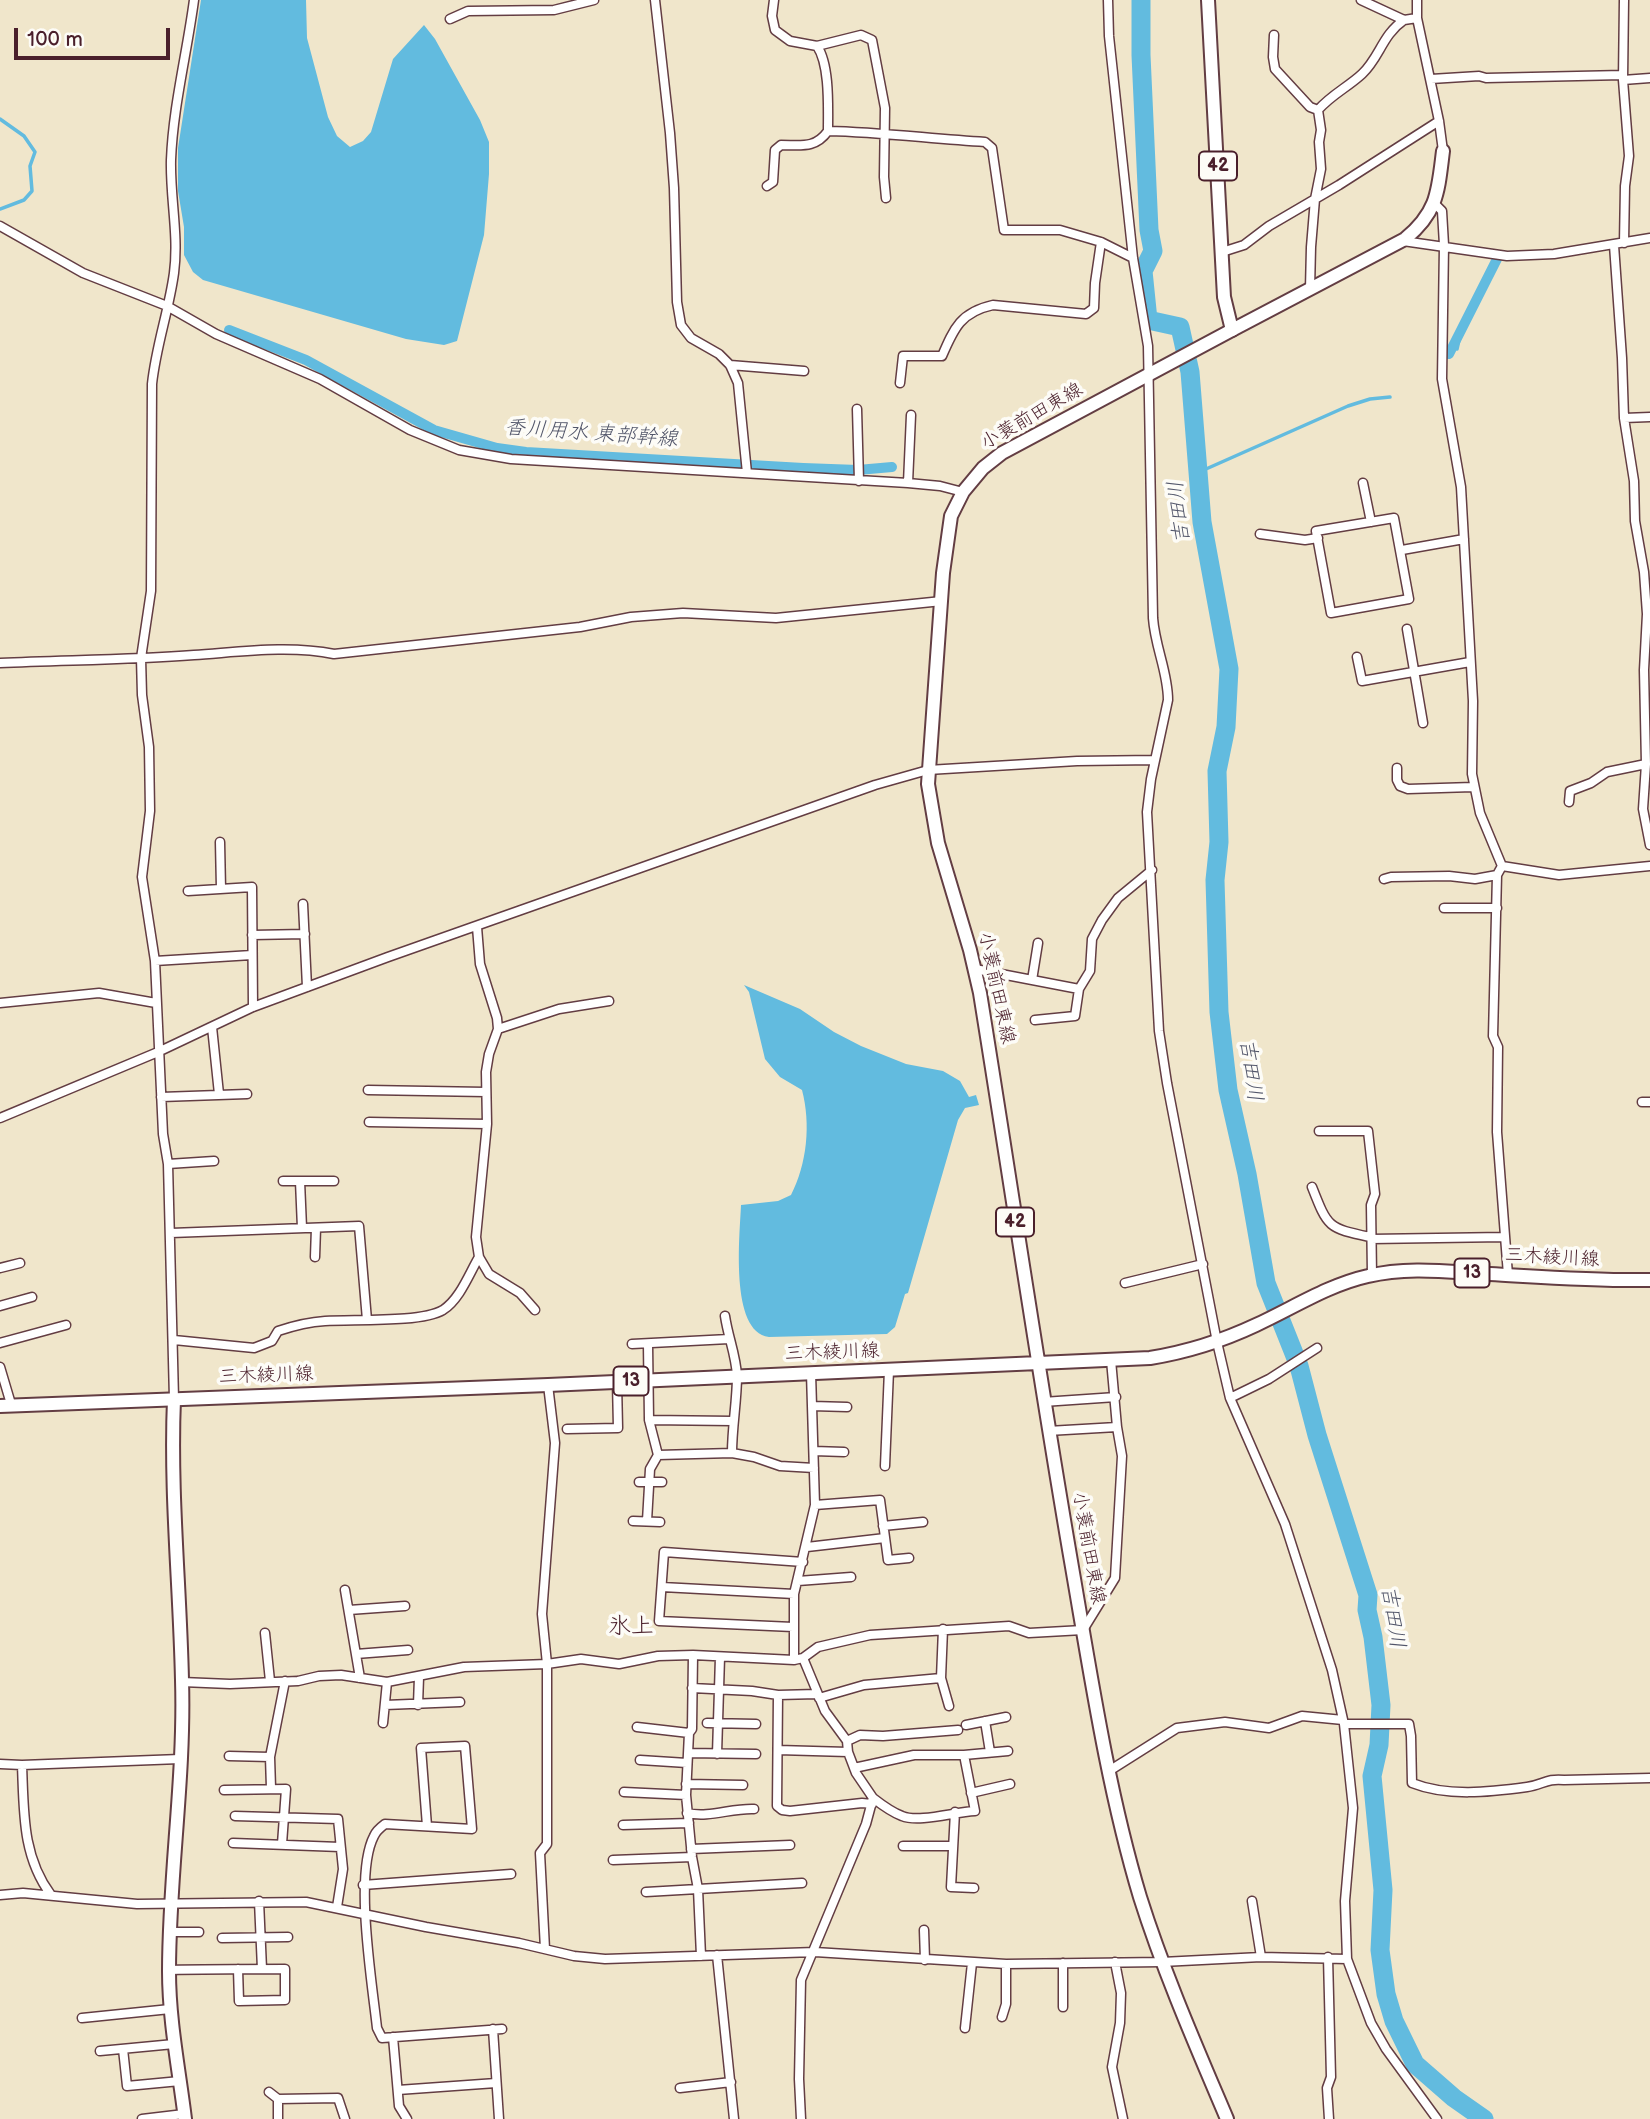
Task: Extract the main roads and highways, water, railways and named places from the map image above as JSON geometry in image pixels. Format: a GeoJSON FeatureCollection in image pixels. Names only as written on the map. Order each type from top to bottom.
{"type":"FeatureCollection","features":[{"type":"Feature","properties":{"kind":"main road","name":"42"},"geometry":{"type":"LineString","coordinates":[[1208,0],[1224,297],[1232,330]]}},
{"type":"Feature","properties":{"kind":"main road","name":"小蓑前田東線"},"geometry":{"type":"LineString","coordinates":[[1227,2119],[1162,1962],[1139,1894],[1109,1771],[1043,1402],[975,969],[938,843],[931,809],[928,770],[943,573],[951,516],[963,492],[983,468],[1002,453],[1402,240],[1426,219],[1435,204],[1443,151]]}},
{"type":"Feature","properties":{"kind":"main road","name":"三木綾川線"},"geometry":{"type":"LineString","coordinates":[[5,1405],[548,1385],[1150,1358],[1176,1354],[1217,1342],[1321,1292],[1372,1275],[1423,1270],[1590,1281],[1650,1280]]}},
{"type":"Feature","properties":{"kind":"main road"},"geometry":{"type":"LineString","coordinates":[[174,1399],[172,1477],[183,1682],[169,1970],[170,2009],[185,2116]]}},
{"type":"Feature","properties":{"kind":"water"},"geometry":{"type":"Polygon","coordinates":[[[201,0],[306,0],[307,38],[328,117],[337,136],[350,147],[363,141],[371,132],[393,59],[424,25],[435,39],[480,120],[489,142],[484,235],[457,341],[444,345],[406,339],[203,280],[193,272],[184,255],[184,227],[178,191],[178,148],[201,0]]]}},
{"type":"Feature","properties":{"kind":"water"},"geometry":{"type":"Polygon","coordinates":[[[744,985],[800,1009],[861,1046],[906,1064],[943,1071],[960,1081],[969,1097],[976,1095],[979,1105],[965,1108],[958,1120],[908,1293],[905,1294],[895,1327],[887,1334],[769,1337],[756,1331],[748,1318],[742,1300],[740,1280],[741,1205],[778,1201],[791,1195],[801,1170],[807,1130],[802,1090],[780,1077],[765,1059],[749,992],[744,985]]]}},
{"type":"Feature","properties":{"kind":"waterway","name":"吉田川"},"geometry":{"type":"LineString","coordinates":[[1141,0],[1149,230],[1153,251],[1143,271],[1148,320],[1180,327],[1190,372],[1202,522],[1229,669],[1226,727],[1217,771],[1219,842],[1215,880],[1219,1012],[1228,1090],[1247,1174],[1266,1283],[1299,1366],[1317,1435],[1368,1595],[1367,1610],[1381,1705],[1379,1745],[1372,1776],[1383,1890],[1380,1950],[1386,1994],[1394,2021],[1415,2064],[1454,2098],[1484,2119]]}},
{"type":"Feature","properties":{"kind":"waterway"},"geometry":{"type":"LineString","coordinates":[[0,119],[24,136],[35,152],[30,166],[32,191],[24,200],[0,209]]}},
{"type":"Feature","properties":{"kind":"waterway","name":"香川用水 東部幹線"},"geometry":{"type":"LineString","coordinates":[[1449,354],[1497,259]]}},
{"type":"Feature","properties":{"kind":"waterway","name":"香川用水 東部幹線"},"geometry":{"type":"LineString","coordinates":[[229,330],[306,360],[434,430],[497,448],[526,452],[803,468],[858,470],[892,467]]}},
{"type":"Feature","properties":{"kind":"waterway","name":"香川用水 東部幹線"},"geometry":{"type":"LineString","coordinates":[[1457,349],[1461,331]]}},
{"type":"Feature","properties":{"kind":"waterway"},"geometry":{"type":"LineString","coordinates":[[1197,473],[1348,406],[1370,399],[1390,397]]}},
{"type":"Feature","properties":{"kind":"waterway"},"geometry":{"type":"LineString","coordinates":[[1650,741],[1650,772]]}},
{"type":"Feature","properties":{"kind":"district","name":"氷上"},"geometry":{"type":"Point","coordinates":[631,1627]}}]}
